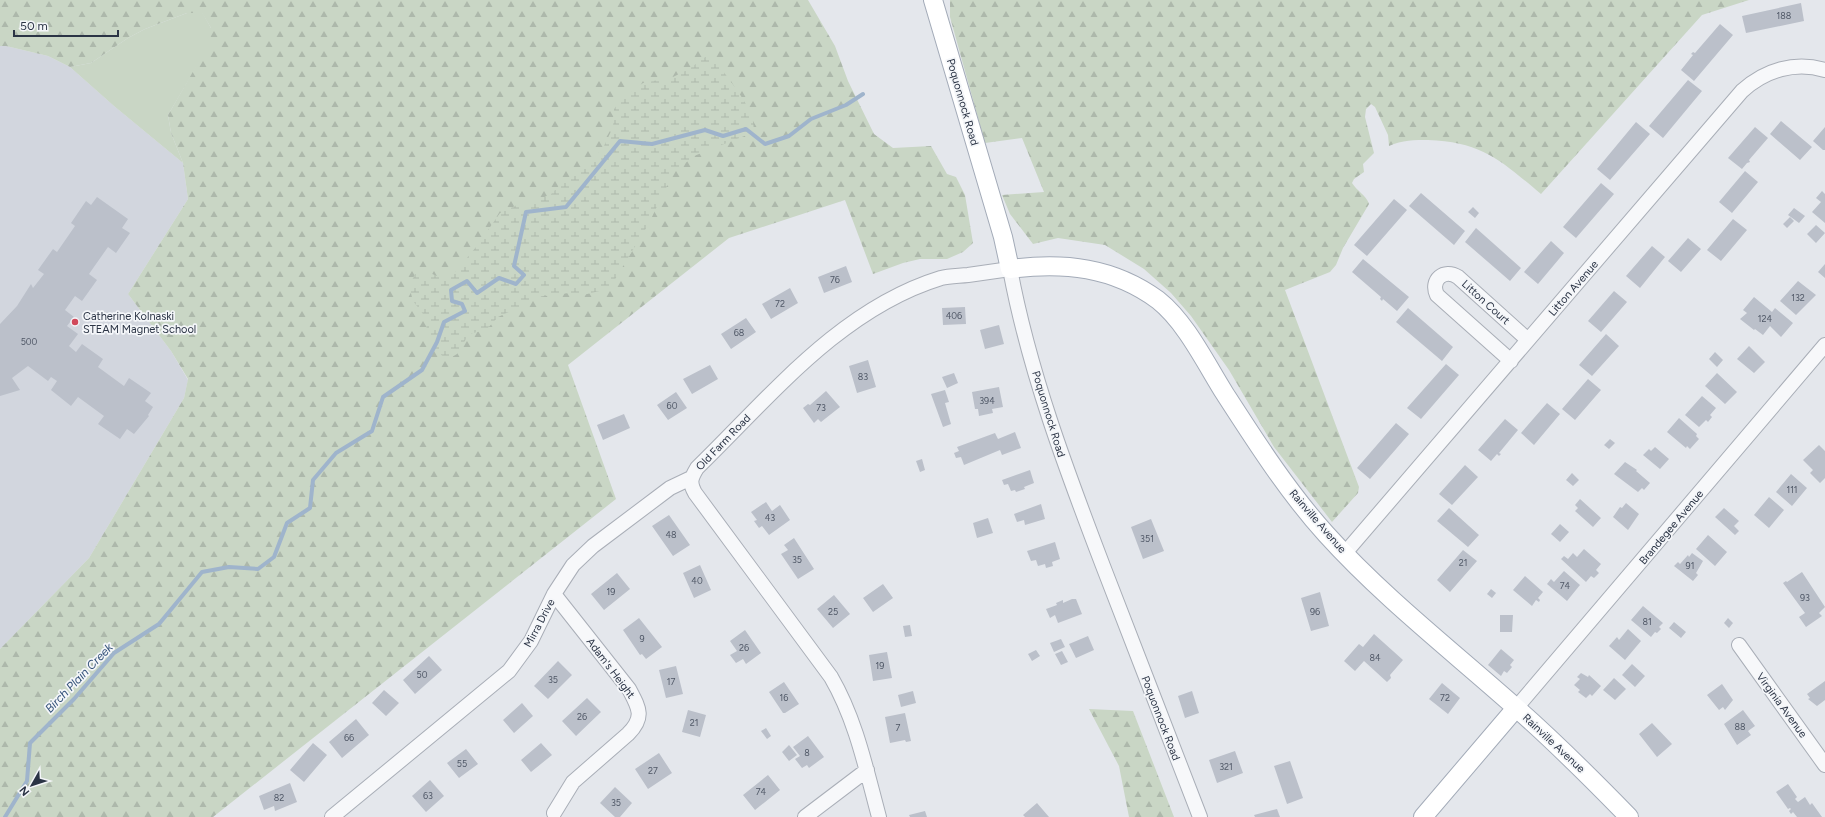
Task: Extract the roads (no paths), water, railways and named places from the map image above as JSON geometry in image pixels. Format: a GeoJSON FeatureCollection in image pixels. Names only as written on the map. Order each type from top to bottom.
{"type":"FeatureCollection","features":[{"type":"Feature","properties":{"kind":"main road","name":"Poquonnock Road"},"geometry":{"type":"LineString","coordinates":[[933,0],[1003,237],[1010,269]]}},
{"type":"Feature","properties":{"kind":"main road","name":"Rainville Avenue"},"geometry":{"type":"LineString","coordinates":[[1010,269],[1038,266],[1080,267],[1109,275],[1135,285],[1159,301],[1171,312],[1183,328],[1227,398],[1285,482],[1326,534],[1402,608],[1516,708],[1629,817]]}},
{"type":"Feature","properties":{"kind":"main road"},"geometry":{"type":"LineString","coordinates":[[1423,817],[1516,708]]}},
{"type":"Feature","properties":{"kind":"street","name":"Litton Avenue"},"geometry":{"type":"LineString","coordinates":[[1345,553],[1747,86],[1764,76],[1786,67],[1804,66],[1825,70]]}},
{"type":"Feature","properties":{"kind":"street","name":"Old Farm Road"},"geometry":{"type":"LineString","coordinates":[[879,817],[850,714],[831,677],[695,493],[690,485],[691,478],[697,468],[785,379],[829,341],[885,302],[916,286],[943,277],[1010,269]]}},
{"type":"Feature","properties":{"kind":"street","name":"Poquonnock Road"},"geometry":{"type":"LineString","coordinates":[[1010,269],[1016,302],[1039,386],[1067,473],[1200,817]]}},
{"type":"Feature","properties":{"kind":"street","name":"Litton Court"},"geometry":{"type":"LineString","coordinates":[[1511,361],[1437,295],[1434,287],[1438,278],[1441,275],[1450,273],[1458,277],[1528,340]]}},
{"type":"Feature","properties":{"kind":"street","name":"Brandegee Avenue"},"geometry":{"type":"LineString","coordinates":[[1516,708],[1825,345]]}},
{"type":"Feature","properties":{"kind":"street","name":"Mirra Drive"},"geometry":{"type":"LineString","coordinates":[[334,816],[509,671],[531,641],[554,594],[573,565],[593,546],[670,488],[691,478]]}},
{"type":"Feature","properties":{"kind":"street","name":"Adam's Height"},"geometry":{"type":"LineString","coordinates":[[554,594],[629,689],[637,705],[640,716],[636,726],[628,734],[573,782],[554,813]]}},
{"type":"Feature","properties":{"kind":"street","name":"Virginia Avenue"},"geometry":{"type":"LineString","coordinates":[[1739,644],[1825,765]]}},
{"type":"Feature","properties":{"kind":"street"},"geometry":{"type":"LineString","coordinates":[[805,817],[867,770]]}},
{"type":"Feature","properties":{"kind":"waterway","name":"Birch Plain Creek"},"geometry":{"type":"LineString","coordinates":[[5,817],[27,781],[30,743],[74,699],[114,653],[159,624],[202,572],[229,567],[258,569],[274,557],[287,523],[310,508],[313,480],[336,453],[372,431],[383,397],[422,370],[437,342],[444,322],[465,311],[462,304],[452,301],[451,290],[467,281],[477,293],[499,278],[516,284],[524,275],[514,266],[526,212],[566,207],[620,141],[652,144],[705,130],[723,136],[746,129],[765,144],[789,136],[811,119],[846,105],[863,94]]}},
{"type":"Feature","properties":{"kind":"place","name":"Catherine Kolnaski STEAM Magnet School"},"geometry":{"type":"Point","coordinates":[75,322]}}]}
